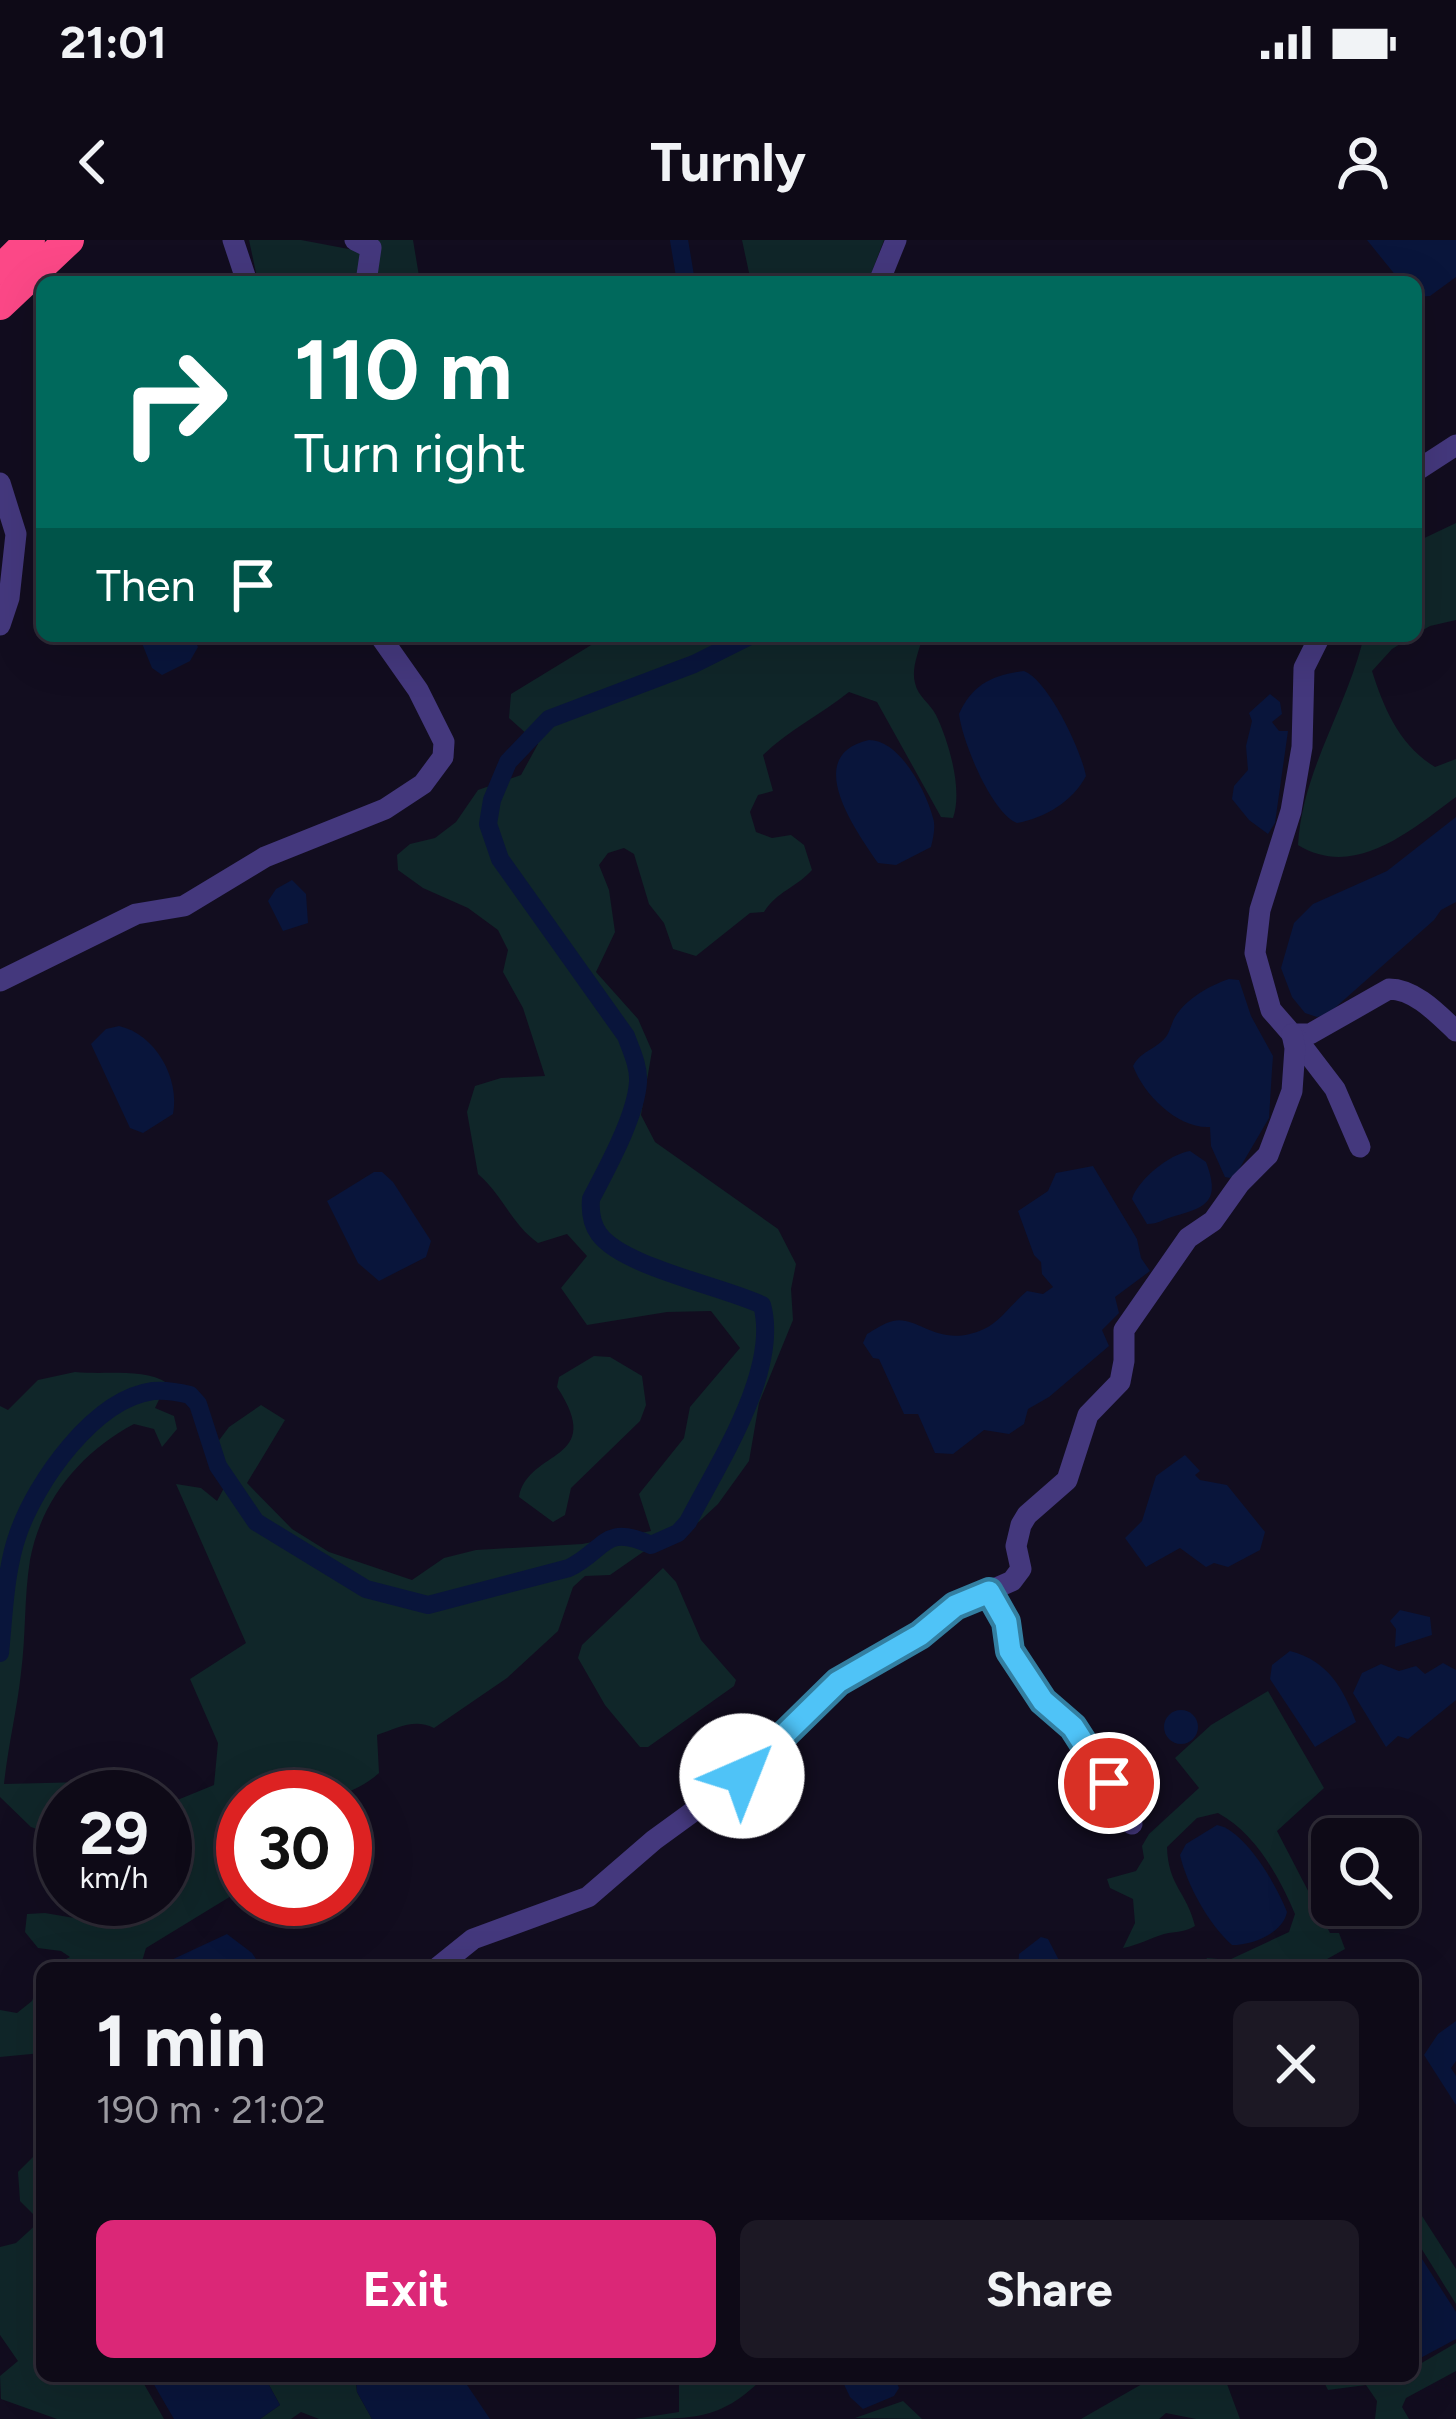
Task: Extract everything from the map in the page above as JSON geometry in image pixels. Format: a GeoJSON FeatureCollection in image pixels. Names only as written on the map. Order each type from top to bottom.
{"type":"FeatureCollection","features":[{"type":"Feature","properties":{"kind":"highway"},"geometry":{"type":"LineString","coordinates":[[0,270],[30,240]]}},
{"type":"Feature","properties":{"kind":"highway"},"geometry":{"type":"LineString","coordinates":[[0,305],[69,240]]}},
{"type":"Feature","properties":{"kind":"street"},"geometry":{"type":"LineString","coordinates":[[233,240],[245,276]]}},
{"type":"Feature","properties":{"kind":"street"},"geometry":{"type":"LineString","coordinates":[[881,276],[896,240]]}},
{"type":"Feature","properties":{"kind":"street"},"geometry":{"type":"LineString","coordinates":[[366,243],[366,276]]}},
{"type":"Feature","properties":{"kind":"street"},"geometry":{"type":"LineString","coordinates":[[1422,467],[1456,445]]}},
{"type":"Feature","properties":{"kind":"street"},"geometry":{"type":"LineString","coordinates":[[0,483],[16,534],[10,598],[0,625]]}},
{"type":"Feature","properties":{"kind":"street"},"geometry":{"type":"LineString","coordinates":[[0,981],[136,914],[184,906],[266,856],[385,809],[423,784],[443,757],[444,742],[418,690],[384,642]]}},
{"type":"Feature","properties":{"kind":"street"},"geometry":{"type":"LineString","coordinates":[[1317,642],[1304,668],[1302,747],[1291,811],[1260,910],[1255,952],[1271,1010],[1335,1089],[1360,1147]]}},
{"type":"Feature","properties":{"kind":"street"},"geometry":{"type":"LineString","coordinates":[[1292,1034],[1310,1034],[1389,989],[1412,995],[1456,1031]]}},
{"type":"Feature","properties":{"kind":"street"},"geometry":{"type":"LineString","coordinates":[[444,1962],[472,1939],[589,1897],[654,1840],[742,1776],[838,1682],[920,1635],[955,1606],[1012,1581],[1022,1568],[1016,1546],[1027,1515],[1067,1480],[1088,1415],[1120,1382],[1124,1330],[1188,1238],[1213,1221],[1268,1155],[1292,1091],[1292,1034]]}},
{"type":"Feature","properties":{"kind":"street"},"geometry":{"type":"LineString","coordinates":[[989,1592],[1006,1622],[1010,1651],[1043,1701],[1073,1727],[1132,1824]]}},
{"type":"Feature","properties":{"kind":"green space"},"geometry":{"type":"Polygon","coordinates":[[[249,240],[301,240],[354,250],[359,240],[413,240],[419,276],[257,276],[249,240]]]}},
{"type":"Feature","properties":{"kind":"green space"},"geometry":{"type":"Polygon","coordinates":[[[742,240],[884,240],[870,276],[750,276],[742,240]]]}},
{"type":"Feature","properties":{"kind":"green space"},"geometry":{"type":"Polygon","coordinates":[[[1456,523],[1456,620],[1422,631],[1422,539],[1456,523]]]}},
{"type":"Feature","properties":{"kind":"green space"},"geometry":{"type":"Polygon","coordinates":[[[596,642],[921,642],[915,683],[946,739],[956,807],[953,818],[941,817],[877,702],[849,692],[763,755],[773,791],[758,795],[750,812],[756,832],[772,838],[791,835],[804,845],[812,870],[764,912],[750,913],[696,956],[673,949],[664,923],[649,904],[634,854],[624,848],[608,853],[599,865],[609,890],[615,932],[596,972],[638,1019],[652,1051],[641,1115],[655,1142],[778,1229],[796,1264],[791,1289],[793,1320],[759,1403],[749,1461],[718,1504],[676,1543],[643,1552],[610,1575],[585,1576],[573,1587],[558,1631],[507,1678],[434,1728],[413,1724],[377,1735],[379,1773],[372,1778],[372,1770],[216,1770],[216,1905],[192,1920],[192,1794],[214,1785],[218,1743],[190,1679],[246,1643],[176,1484],[201,1488],[217,1501],[231,1475],[217,1443],[229,1427],[261,1405],[285,1420],[247,1483],[292,1529],[329,1552],[412,1580],[444,1558],[476,1550],[582,1544],[651,1531],[639,1494],[684,1438],[690,1407],[740,1348],[711,1311],[667,1312],[587,1325],[561,1288],[587,1256],[567,1234],[538,1243],[478,1174],[467,1112],[475,1086],[501,1078],[545,1076],[523,1008],[503,972],[508,950],[498,930],[398,870],[397,855],[410,844],[435,838],[456,822],[478,790],[521,775],[538,744],[509,718],[511,694],[596,642]]]}},
{"type":"Feature","properties":{"kind":"green space"},"geometry":{"type":"Polygon","coordinates":[[[1403,642],[1372,671],[1388,713],[1412,748],[1435,767],[1456,759],[1456,797],[1381,846],[1340,857],[1319,854],[1298,845],[1301,818],[1362,644],[1403,642]]]}},
{"type":"Feature","properties":{"kind":"green space"},"geometry":{"type":"Polygon","coordinates":[[[594,1356],[610,1357],[642,1376],[646,1405],[640,1421],[571,1488],[565,1515],[553,1522],[519,1497],[525,1481],[569,1442],[573,1429],[557,1387],[559,1377],[594,1356]]]}},
{"type":"Feature","properties":{"kind":"green space"},"geometry":{"type":"Polygon","coordinates":[[[75,1372],[158,1378],[167,1383],[155,1408],[174,1416],[177,1429],[162,1447],[154,1429],[134,1424],[115,1435],[66,1480],[35,1538],[4,1784],[36,1783],[36,1829],[0,1797],[0,1406],[8,1410],[38,1380],[75,1372]]]}},
{"type":"Feature","properties":{"kind":"green space"},"geometry":{"type":"Polygon","coordinates":[[[663,1568],[676,1582],[701,1640],[736,1680],[648,1747],[640,1747],[605,1705],[578,1658],[582,1645],[663,1568]]]}},
{"type":"Feature","properties":{"kind":"green space"},"geometry":{"type":"Polygon","coordinates":[[[1268,1691],[1324,1788],[1277,1831],[1311,1896],[1311,1926],[1326,1926],[1330,1933],[1339,1933],[1345,1949],[1322,1962],[1205,1962],[1207,1958],[1229,1960],[1289,1932],[1295,1914],[1264,1857],[1218,1813],[1197,1818],[1167,1847],[1174,1880],[1195,1926],[1123,1948],[1135,1923],[1133,1899],[1110,1888],[1107,1879],[1136,1871],[1149,1834],[1199,1788],[1175,1758],[1211,1725],[1268,1691]]]}},
{"type":"Feature","properties":{"kind":"green space"},"geometry":{"type":"Polygon","coordinates":[[[27,1914],[36,1914],[36,1926],[182,1926],[146,1948],[142,1962],[60,1962],[70,1957],[38,1948],[25,1932],[27,1914]]]}},
{"type":"Feature","properties":{"kind":"green space"},"geometry":{"type":"Polygon","coordinates":[[[36,1990],[36,2054],[0,2057],[0,2010],[17,2013],[32,2001],[36,1990]]]}},
{"type":"Feature","properties":{"kind":"green space"},"geometry":{"type":"Polygon","coordinates":[[[36,2154],[36,2217],[20,2201],[18,2172],[36,2154]]]}},
{"type":"Feature","properties":{"kind":"green space"},"geometry":{"type":"Polygon","coordinates":[[[1419,2211],[1456,2269],[1456,2304],[1419,2245],[1419,2211]]]}},
{"type":"Feature","properties":{"kind":"green space"},"geometry":{"type":"Polygon","coordinates":[[[36,2225],[36,2382],[144,2384],[164,2419],[57,2419],[1,2399],[0,2376],[18,2361],[0,2335],[0,2247],[16,2243],[36,2225]]]}},
{"type":"Feature","properties":{"kind":"green space"},"geometry":{"type":"Polygon","coordinates":[[[1456,2343],[1456,2371],[1406,2398],[1402,2407],[1409,2419],[1375,2419],[1377,2401],[1366,2385],[1328,2390],[1324,2382],[1419,2382],[1419,2365],[1456,2343]]]}},
{"type":"Feature","properties":{"kind":"green space"},"geometry":{"type":"Polygon","coordinates":[[[267,2382],[356,2382],[372,2419],[319,2419],[301,2412],[291,2419],[260,2419],[280,2405],[267,2382]]]}},
{"type":"Feature","properties":{"kind":"green space"},"geometry":{"type":"Polygon","coordinates":[[[679,2382],[759,2382],[736,2401],[707,2414],[634,2419],[679,2412],[679,2382]]]}},
{"type":"Feature","properties":{"kind":"green space"},"geometry":{"type":"Polygon","coordinates":[[[1146,2382],[1226,2382],[1240,2419],[1166,2413],[1159,2419],[1081,2419],[1146,2382]]]}},
{"type":"Feature","properties":{"kind":"green space"},"geometry":{"type":"Polygon","coordinates":[[[903,2401],[922,2419],[855,2418],[903,2401]]]}},
{"type":"Feature","properties":{"kind":"water"},"geometry":{"type":"Polygon","coordinates":[[[1367,240],[1456,240],[1456,277],[1430,296],[1422,297],[1422,276],[1396,276],[1367,240]]]}},
{"type":"Feature","properties":{"kind":"water"},"geometry":{"type":"Polygon","coordinates":[[[141,642],[196,642],[198,647],[190,661],[162,675],[152,668],[141,642]]]}},
{"type":"Feature","properties":{"kind":"water"},"geometry":{"type":"Polygon","coordinates":[[[1024,671],[1053,701],[1086,776],[1057,807],[1017,823],[988,792],[959,714],[984,683],[1024,671]]]}},
{"type":"Feature","properties":{"kind":"water"},"geometry":{"type":"Polygon","coordinates":[[[1270,694],[1280,702],[1282,714],[1272,722],[1279,731],[1288,731],[1275,823],[1268,834],[1232,799],[1234,786],[1248,770],[1249,713],[1270,694]]]}},
{"type":"Feature","properties":{"kind":"water"},"geometry":{"type":"Polygon","coordinates":[[[869,740],[891,748],[901,758],[918,781],[934,821],[931,847],[896,865],[878,863],[839,794],[839,761],[849,748],[869,740]]]}},
{"type":"Feature","properties":{"kind":"water"},"geometry":{"type":"Polygon","coordinates":[[[1456,817],[1456,902],[1441,910],[1328,1014],[1305,1013],[1292,997],[1281,968],[1294,923],[1313,904],[1387,871],[1456,817]]]}},
{"type":"Feature","properties":{"kind":"water"},"geometry":{"type":"Polygon","coordinates":[[[292,880],[306,894],[308,923],[283,931],[268,901],[276,889],[292,880]]]}},
{"type":"Feature","properties":{"kind":"water"},"geometry":{"type":"Polygon","coordinates":[[[1229,979],[1239,980],[1251,1016],[1273,1056],[1269,1118],[1230,1178],[1225,1177],[1211,1146],[1210,1127],[1174,1116],[1145,1088],[1133,1066],[1164,1039],[1186,1004],[1229,979]]]}},
{"type":"Feature","properties":{"kind":"water"},"geometry":{"type":"Polygon","coordinates":[[[119,1026],[154,1048],[173,1086],[173,1114],[143,1133],[130,1128],[91,1044],[106,1029],[119,1026]]]}},
{"type":"Feature","properties":{"kind":"water"},"geometry":{"type":"Polygon","coordinates":[[[1190,1151],[1206,1162],[1212,1185],[1208,1200],[1196,1209],[1147,1224],[1132,1199],[1135,1192],[1164,1162],[1190,1151]]]}},
{"type":"Feature","properties":{"kind":"water"},"geometry":{"type":"Polygon","coordinates":[[[1093,1166],[1137,1239],[1150,1271],[1115,1297],[1119,1313],[1102,1330],[1109,1346],[1028,1409],[1024,1424],[1009,1434],[984,1430],[953,1454],[935,1453],[918,1414],[904,1414],[879,1359],[863,1343],[867,1334],[902,1320],[942,1334],[968,1334],[990,1326],[1027,1291],[1043,1294],[1053,1287],[1042,1274],[1018,1211],[1048,1191],[1056,1173],[1093,1166]]]}},
{"type":"Feature","properties":{"kind":"water"},"geometry":{"type":"Polygon","coordinates":[[[374,1172],[382,1172],[393,1182],[431,1241],[426,1257],[379,1281],[358,1263],[327,1201],[374,1172]]]}},
{"type":"Feature","properties":{"kind":"water"},"geometry":{"type":"Polygon","coordinates":[[[1185,1455],[1200,1471],[1195,1475],[1200,1480],[1227,1485],[1265,1532],[1260,1550],[1228,1567],[1214,1563],[1206,1567],[1180,1548],[1146,1567],[1125,1538],[1142,1521],[1156,1476],[1185,1455]]]}},
{"type":"Feature","properties":{"kind":"water"},"geometry":{"type":"Polygon","coordinates":[[[1400,1610],[1430,1617],[1432,1635],[1395,1647],[1396,1629],[1390,1621],[1400,1610]]]}},
{"type":"Feature","properties":{"kind":"water"},"geometry":{"type":"Polygon","coordinates":[[[1290,1651],[1324,1669],[1346,1698],[1356,1722],[1315,1747],[1270,1679],[1272,1665],[1290,1651]]]}},
{"type":"Feature","properties":{"kind":"water"},"geometry":{"type":"Polygon","coordinates":[[[1443,1663],[1456,1670],[1456,1700],[1408,1739],[1398,1736],[1386,1747],[1353,1693],[1362,1673],[1381,1664],[1399,1671],[1416,1666],[1425,1674],[1443,1663]]]}},
{"type":"Feature","properties":{"kind":"water"},"geometry":{"type":"Polygon","coordinates":[[[1181,1710],[1193,1715],[1198,1727],[1193,1739],[1181,1744],[1169,1739],[1164,1727],[1169,1715],[1181,1710]]]}},
{"type":"Feature","properties":{"kind":"water"},"geometry":{"type":"Polygon","coordinates":[[[1217,1825],[1249,1848],[1287,1912],[1273,1932],[1249,1943],[1232,1945],[1223,1937],[1183,1867],[1180,1855],[1186,1844],[1217,1825]]]}},
{"type":"Feature","properties":{"kind":"water"},"geometry":{"type":"Polygon","coordinates":[[[227,1934],[258,1962],[167,1962],[227,1934]]]}},
{"type":"Feature","properties":{"kind":"water"},"geometry":{"type":"Polygon","coordinates":[[[1041,1937],[1048,1939],[1060,1962],[1018,1962],[1019,1954],[1041,1937]]]}},
{"type":"Feature","properties":{"kind":"water"},"geometry":{"type":"Polygon","coordinates":[[[1456,2021],[1456,2061],[1451,2068],[1456,2076],[1456,2105],[1424,2055],[1438,2034],[1456,2021]]]}},
{"type":"Feature","properties":{"kind":"water"},"geometry":{"type":"Polygon","coordinates":[[[1419,2254],[1456,2312],[1456,2339],[1419,2359],[1419,2254]]]}},
{"type":"Feature","properties":{"kind":"water"},"geometry":{"type":"Polygon","coordinates":[[[152,2382],[267,2382],[280,2405],[260,2419],[174,2419],[152,2382]]]}},
{"type":"Feature","properties":{"kind":"water"},"geometry":{"type":"Polygon","coordinates":[[[356,2382],[465,2382],[490,2419],[372,2419],[356,2382]]]}},
{"type":"Feature","properties":{"kind":"water"},"geometry":{"type":"Polygon","coordinates":[[[843,2382],[896,2382],[899,2388],[894,2396],[863,2409],[843,2382]]]}},
{"type":"Feature","properties":{"kind":"waterway"},"geometry":{"type":"LineString","coordinates":[[679,240],[685,276]]}},
{"type":"Feature","properties":{"kind":"waterway"},"geometry":{"type":"LineString","coordinates":[[0,1653],[14,1548],[38,1491],[89,1426],[131,1397],[153,1391],[190,1395],[198,1404],[218,1466],[256,1522],[366,1589],[428,1605],[569,1568],[614,1538],[651,1545],[678,1533],[688,1522],[754,1387],[765,1331],[762,1305],[629,1256],[596,1230],[591,1199],[632,1110],[636,1064],[626,1036],[500,859],[488,824],[508,762],[549,719],[694,664],[738,642]]}},
{"type":"Feature","properties":{"kind":"route"},"geometry":{"type":"LineString","coordinates":[[742,1776],[838,1682],[920,1635],[955,1606],[989,1592],[1006,1622],[1010,1651],[1043,1701],[1073,1727],[1109,1783]]}}]}
